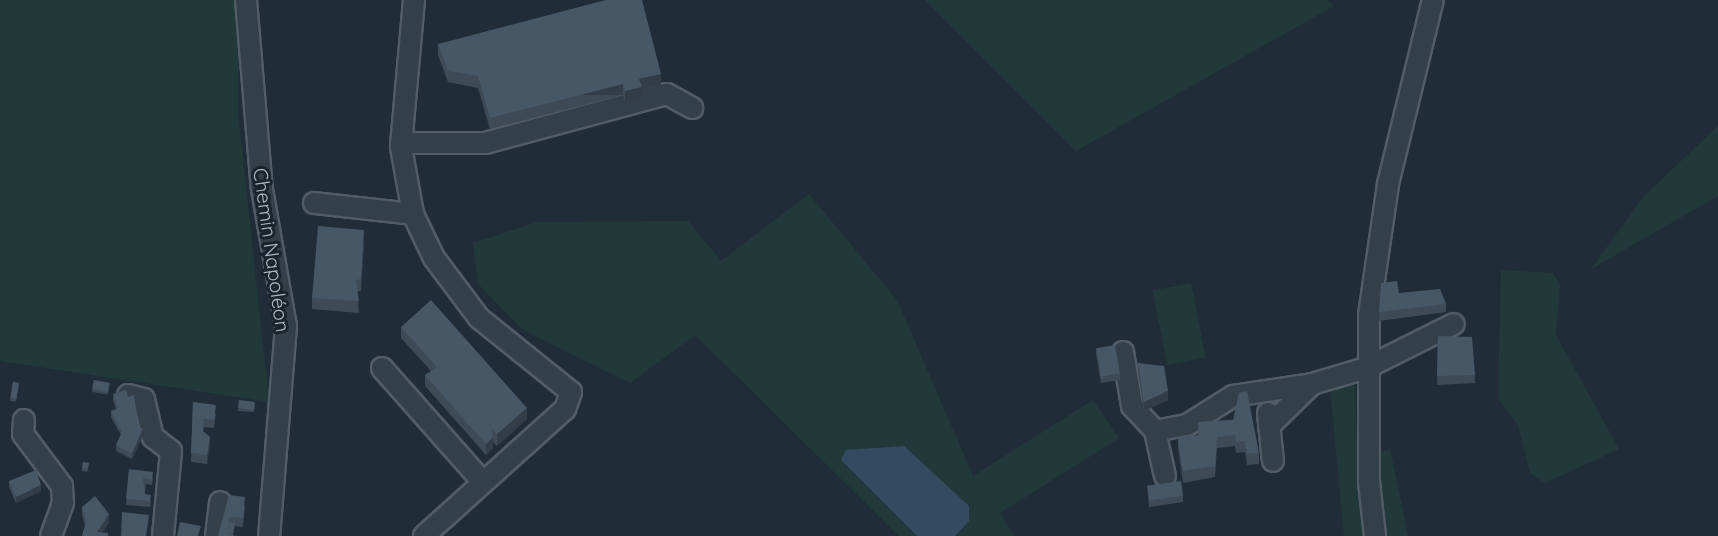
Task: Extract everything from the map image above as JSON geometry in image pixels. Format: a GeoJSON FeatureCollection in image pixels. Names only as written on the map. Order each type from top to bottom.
{"type":"FeatureCollection","features":[{"type":"Feature","properties":{"kind":"street","name":"Chemin Napoléon"},"geometry":{"type":"LineString","coordinates":[[246,0],[262,189],[286,326],[269,536]]}},
{"type":"Feature","properties":{"kind":"street"},"geometry":{"type":"LineString","coordinates":[[414,0],[401,143],[413,214],[434,258],[479,318],[571,392],[566,410],[424,536]]}},
{"type":"Feature","properties":{"kind":"street"},"geometry":{"type":"LineString","coordinates":[[1376,536],[1366,368],[1388,184],[1432,0]]}},
{"type":"Feature","properties":{"kind":"street"},"geometry":{"type":"LineString","coordinates":[[401,143],[485,142],[667,94],[692,108]]}},
{"type":"Feature","properties":{"kind":"street"},"geometry":{"type":"LineString","coordinates":[[314,203],[413,214]]}},
{"type":"Feature","properties":{"kind":"street"},"geometry":{"type":"LineString","coordinates":[[1155,431],[1187,425],[1233,396],[1312,384],[1366,368],[1454,324]]}},
{"type":"Feature","properties":{"kind":"street"},"geometry":{"type":"LineString","coordinates":[[1123,352],[1132,406],[1155,431],[1165,476]]}},
{"type":"Feature","properties":{"kind":"street"},"geometry":{"type":"LineString","coordinates":[[382,368],[483,482]]}},
{"type":"Feature","properties":{"kind":"street"},"geometry":{"type":"LineString","coordinates":[[1273,461],[1269,419],[1312,384]]}},
{"type":"Feature","properties":{"kind":"street"},"geometry":{"type":"LineString","coordinates":[[128,395],[144,399],[153,437],[171,451],[163,536]]}},
{"type":"Feature","properties":{"kind":"street"},"geometry":{"type":"LineString","coordinates":[[24,420],[23,434],[62,486],[63,503],[51,536]]}},
{"type":"Feature","properties":{"kind":"street"},"geometry":{"type":"LineString","coordinates":[[216,536],[220,502]]}},
{"type":"Feature","properties":{"kind":"green space"},"geometry":{"type":"Polygon","coordinates":[[[0,0],[239,0],[238,112],[269,402],[0,361],[0,0]]]}},
{"type":"Feature","properties":{"kind":"green space"},"geometry":{"type":"Polygon","coordinates":[[[925,0],[1328,0],[1334,6],[1076,151],[925,0]]]}},
{"type":"Feature","properties":{"kind":"green space"},"geometry":{"type":"Polygon","coordinates":[[[1718,126],[1718,196],[1591,269],[1644,196],[1718,126]]]}},
{"type":"Feature","properties":{"kind":"green space"},"geometry":{"type":"Polygon","coordinates":[[[809,194],[897,300],[973,476],[1093,400],[1119,438],[1000,513],[1014,536],[899,536],[695,335],[630,383],[523,330],[478,284],[473,243],[537,222],[688,221],[721,261],[809,194]]]}},
{"type":"Feature","properties":{"kind":"green space"},"geometry":{"type":"Polygon","coordinates":[[[1501,270],[1553,273],[1560,285],[1556,335],[1619,449],[1545,483],[1530,473],[1518,425],[1498,398],[1501,270]]]}},
{"type":"Feature","properties":{"kind":"green space"},"geometry":{"type":"Polygon","coordinates":[[[1191,283],[1206,358],[1167,365],[1153,290],[1191,283]]]}},
{"type":"Feature","properties":{"kind":"green space"},"geometry":{"type":"Polygon","coordinates":[[[1354,371],[1358,461],[1390,449],[1408,536],[1344,536],[1330,388],[1354,371]]]}},
{"type":"Feature","properties":{"kind":"water"},"geometry":{"type":"Polygon","coordinates":[[[904,446],[969,506],[969,521],[955,536],[917,536],[841,460],[846,450],[904,446]]]}},
{"type":"Feature","properties":{"kind":"building"},"geometry":{"type":"Polygon","coordinates":[[[606,0],[642,0],[661,74],[639,79],[642,87],[625,91],[623,84],[490,118],[478,76],[448,71],[438,44],[606,0]]]}},
{"type":"Feature","properties":{"kind":"building"},"geometry":{"type":"Polygon","coordinates":[[[318,226],[364,230],[361,279],[356,280],[359,301],[312,298],[318,226]]]}},
{"type":"Feature","properties":{"kind":"building"},"geometry":{"type":"Polygon","coordinates":[[[1397,281],[1399,293],[1440,289],[1446,304],[1379,312],[1381,283],[1397,281]]]}},
{"type":"Feature","properties":{"kind":"building"},"geometry":{"type":"Polygon","coordinates":[[[431,300],[527,408],[497,434],[491,428],[493,437],[486,444],[425,375],[437,367],[401,327],[431,300]]]}},
{"type":"Feature","properties":{"kind":"building"},"geometry":{"type":"Polygon","coordinates":[[[1438,336],[1472,337],[1475,375],[1437,376],[1438,336]]]}},
{"type":"Feature","properties":{"kind":"building"},"geometry":{"type":"Polygon","coordinates":[[[1115,345],[1120,374],[1101,377],[1096,348],[1115,345]]]}},
{"type":"Feature","properties":{"kind":"building"},"geometry":{"type":"Polygon","coordinates":[[[1138,363],[1164,366],[1168,391],[1144,402],[1138,363]]]}},
{"type":"Feature","properties":{"kind":"building"},"geometry":{"type":"Polygon","coordinates":[[[94,380],[110,383],[108,392],[92,389],[94,380]]]}},
{"type":"Feature","properties":{"kind":"building"},"geometry":{"type":"Polygon","coordinates":[[[13,382],[19,383],[16,399],[10,398],[13,382]]]}},
{"type":"Feature","properties":{"kind":"building"},"geometry":{"type":"Polygon","coordinates":[[[126,390],[128,397],[134,395],[138,426],[143,429],[132,453],[116,445],[122,432],[111,411],[118,409],[113,394],[126,390]]]}},
{"type":"Feature","properties":{"kind":"building"},"geometry":{"type":"Polygon","coordinates":[[[1247,391],[1259,453],[1247,454],[1245,441],[1236,442],[1235,435],[1217,437],[1215,466],[1183,471],[1178,438],[1199,435],[1198,422],[1233,420],[1239,393],[1247,391]]]}},
{"type":"Feature","properties":{"kind":"building"},"geometry":{"type":"Polygon","coordinates":[[[239,400],[255,402],[254,410],[238,408],[239,400]]]}},
{"type":"Feature","properties":{"kind":"building"},"geometry":{"type":"Polygon","coordinates":[[[193,402],[216,405],[214,420],[204,419],[203,431],[210,437],[207,455],[191,453],[193,402]]]}},
{"type":"Feature","properties":{"kind":"building"},"geometry":{"type":"Polygon","coordinates":[[[83,462],[89,463],[88,469],[82,468],[83,462]]]}},
{"type":"Feature","properties":{"kind":"building"},"geometry":{"type":"Polygon","coordinates":[[[129,469],[153,472],[152,479],[143,478],[145,494],[151,495],[150,501],[126,499],[129,469]]]}},
{"type":"Feature","properties":{"kind":"building"},"geometry":{"type":"Polygon","coordinates":[[[36,470],[41,485],[16,497],[9,481],[36,470]]]}},
{"type":"Feature","properties":{"kind":"building"},"geometry":{"type":"Polygon","coordinates":[[[1181,481],[1183,496],[1149,501],[1147,486],[1181,481]]]}},
{"type":"Feature","properties":{"kind":"building"},"geometry":{"type":"Polygon","coordinates":[[[229,495],[245,497],[243,518],[229,517],[228,533],[235,536],[218,536],[229,495]]]}},
{"type":"Feature","properties":{"kind":"building"},"geometry":{"type":"Polygon","coordinates":[[[95,496],[109,514],[97,532],[108,533],[108,536],[82,536],[86,521],[82,507],[95,496]]]}},
{"type":"Feature","properties":{"kind":"building"},"geometry":{"type":"Polygon","coordinates":[[[122,512],[149,515],[146,536],[121,536],[122,512]]]}},
{"type":"Feature","properties":{"kind":"building"},"geometry":{"type":"Polygon","coordinates":[[[180,522],[201,526],[198,536],[177,536],[180,522]]]}},
{"type":"Feature","properties":{"kind":"building"},"geometry":{"type":"Polygon","coordinates":[[[229,523],[235,523],[233,535],[228,533],[229,523]]]}}]}
